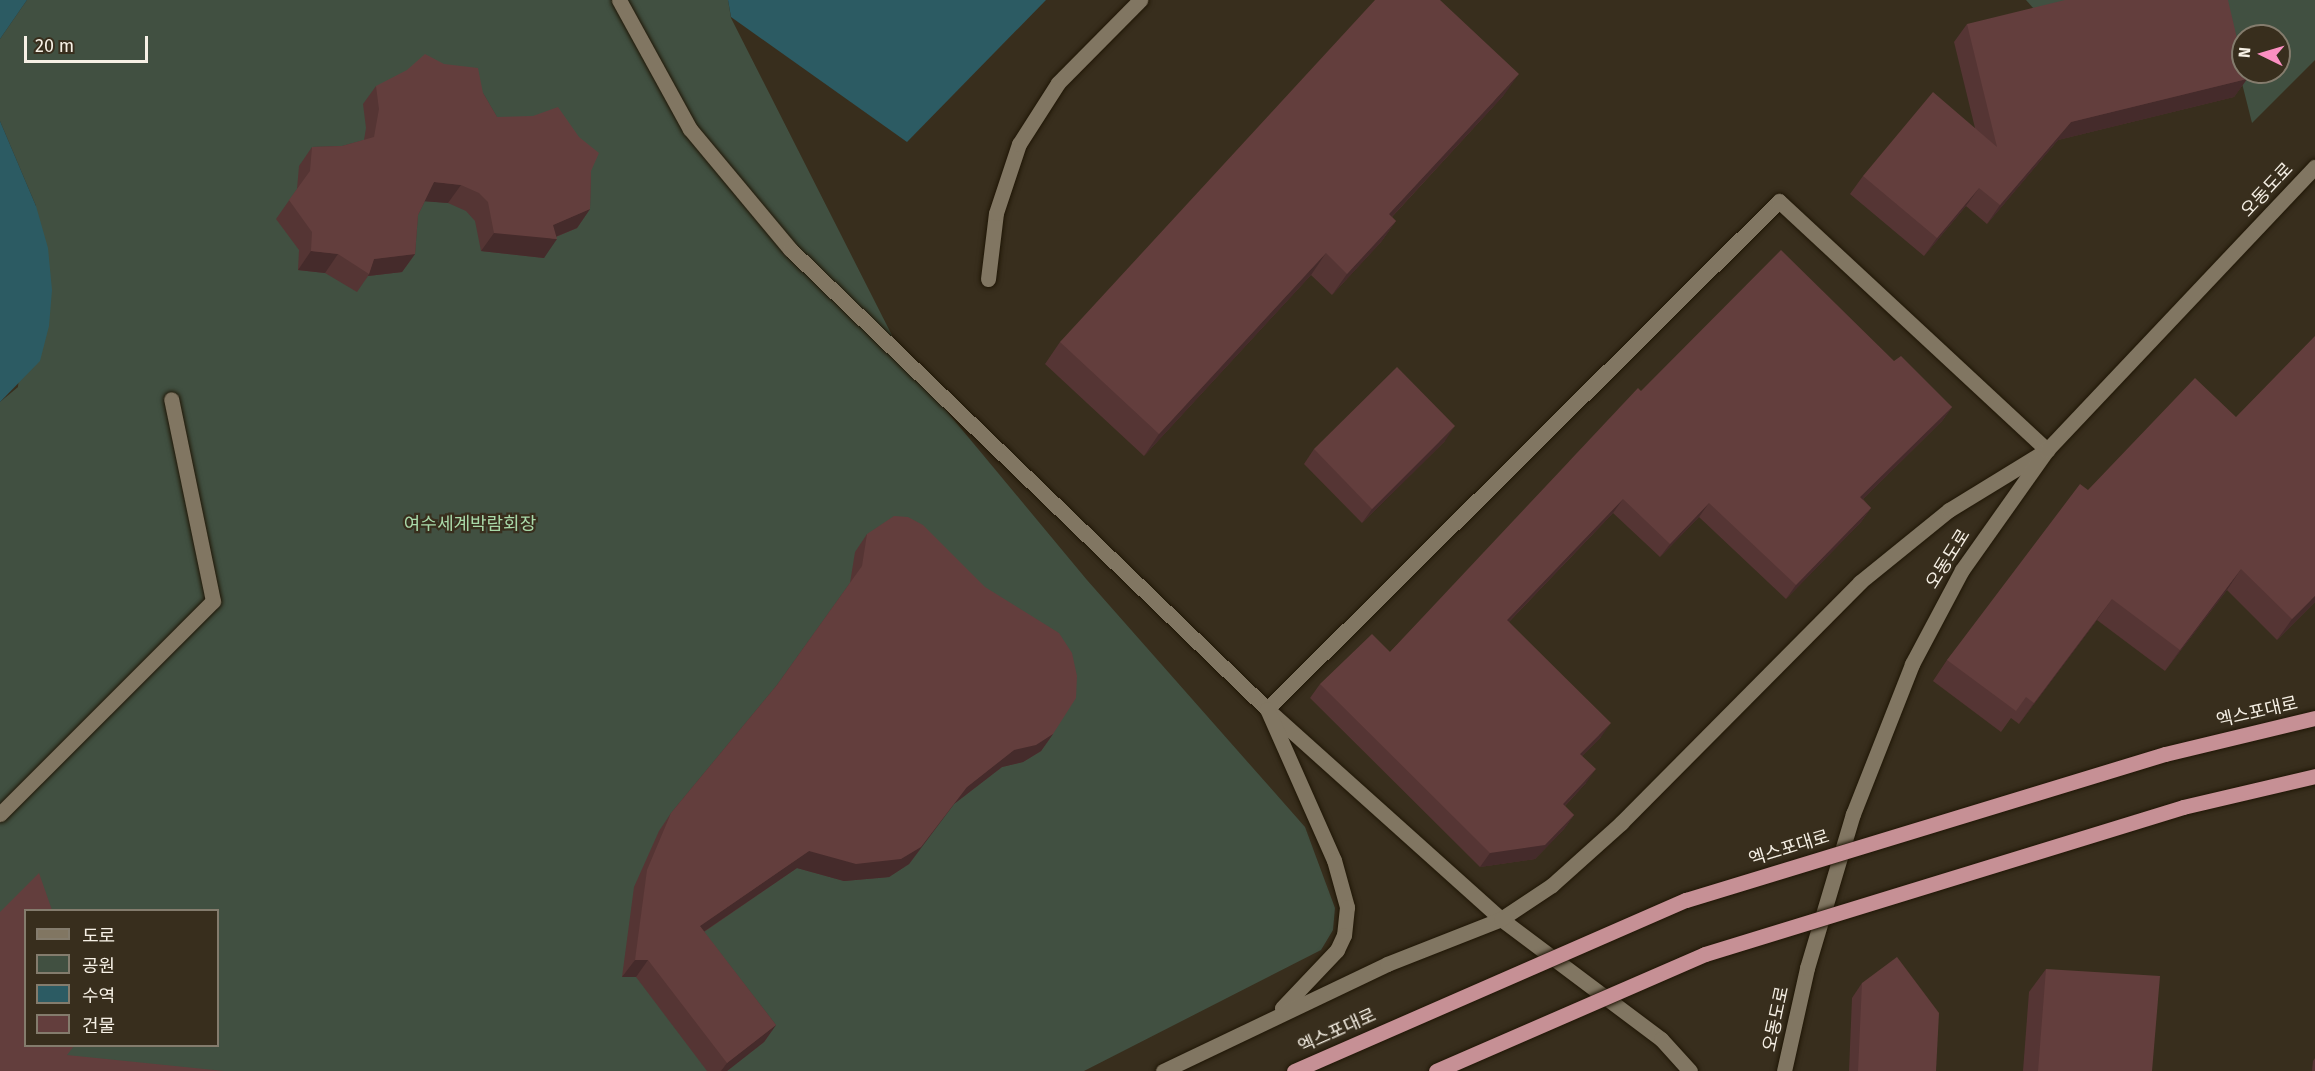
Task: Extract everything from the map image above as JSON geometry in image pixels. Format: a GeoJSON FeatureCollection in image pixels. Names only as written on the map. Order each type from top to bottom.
{"type":"FeatureCollection","features":[{"type":"Feature","properties":{"kind":"main road","name":"엑스포대로"},"geometry":{"type":"LineString","coordinates":[[1294,1071],[1686,900],[2165,754],[2315,718]]}},
{"type":"Feature","properties":{"kind":"main road"},"geometry":{"type":"LineString","coordinates":[[1436,1071],[1705,954],[2183,807],[2315,776]]}},
{"type":"Feature","properties":{"kind":"street"},"geometry":{"type":"LineString","coordinates":[[619,0],[690,129],[782,240],[1267,709],[1501,919],[1661,1039],[1689,1071]]}},
{"type":"Feature","properties":{"kind":"street"},"geometry":{"type":"LineString","coordinates":[[988,279],[996,213],[1019,144],[1059,84],[1140,0]]}},
{"type":"Feature","properties":{"kind":"street","name":"오동도로"},"geometry":{"type":"LineString","coordinates":[[1784,1071],[1807,968],[1853,814],[1887,724],[1931,627],[1962,570],[2047,450],[2315,167]]}},
{"type":"Feature","properties":{"kind":"street"},"geometry":{"type":"LineString","coordinates":[[1164,1071],[1274,1015],[1387,964],[1501,919],[1576,865],[1860,582],[1949,510],[2047,450],[1779,201],[1267,709]]}},
{"type":"Feature","properties":{"kind":"street"},"geometry":{"type":"LineString","coordinates":[[0,814],[213,601],[171,399]]}},
{"type":"Feature","properties":{"kind":"street"},"geometry":{"type":"LineString","coordinates":[[1267,709],[1334,860],[1347,907],[1344,935],[1337,950],[1274,1015]]}},
{"type":"Feature","properties":{"kind":"green space","name":"여수세계박람회장"},"geometry":{"type":"Polygon","coordinates":[[[27,0],[728,0],[731,18],[905,361],[1087,580],[1305,827],[1335,908],[1333,930],[1321,950],[1084,1071],[0,1071],[0,402],[18,387],[36,206],[0,121],[0,39],[27,0]]]}},
{"type":"Feature","properties":{"kind":"green space"},"geometry":{"type":"Polygon","coordinates":[[[2026,0],[2073,0],[2035,10],[2026,0]]]}},
{"type":"Feature","properties":{"kind":"green space"},"geometry":{"type":"Polygon","coordinates":[[[2221,0],[2315,0],[2315,60],[2291,84],[2291,24],[2231,24],[2231,40],[2221,0]]]}},
{"type":"Feature","properties":{"kind":"green space"},"geometry":{"type":"Polygon","coordinates":[[[2242,84],[2291,84],[2252,123],[2242,84]]]}},
{"type":"Feature","properties":{"kind":"water"},"geometry":{"type":"Polygon","coordinates":[[[0,0],[27,0],[0,39],[0,0]]]}},
{"type":"Feature","properties":{"kind":"water"},"geometry":{"type":"Polygon","coordinates":[[[728,0],[1046,0],[907,142],[731,17],[728,0]]]}},
{"type":"Feature","properties":{"kind":"water"},"geometry":{"type":"Polygon","coordinates":[[[0,121],[36,206],[48,248],[52,290],[49,326],[40,361],[0,402],[0,121]]]}},
{"type":"Feature","properties":{"kind":"building"},"geometry":{"type":"Polygon","coordinates":[[[1375,0],[1440,0],[1519,74],[1389,214],[1396,221],[1347,274],[1326,253],[1159,434],[1060,342],[1375,0]]]}},
{"type":"Feature","properties":{"kind":"building"},"geometry":{"type":"Polygon","coordinates":[[[2065,0],[2228,0],[2234,24],[2231,24],[2231,83],[2071,122],[2000,205],[1979,188],[1937,238],[1863,176],[1933,92],[1997,147],[1967,24],[2065,0]]]}},
{"type":"Feature","properties":{"kind":"building"},"geometry":{"type":"Polygon","coordinates":[[[425,54],[444,64],[478,68],[483,93],[497,117],[533,116],[558,107],[579,137],[599,153],[591,171],[590,209],[553,225],[557,239],[494,233],[488,202],[479,193],[461,185],[434,182],[418,215],[415,254],[374,259],[369,274],[338,254],[311,251],[312,232],[289,200],[310,171],[312,147],[342,146],[374,137],[379,109],[376,86],[407,70],[425,54]]]}},
{"type":"Feature","properties":{"kind":"building"},"geometry":{"type":"Polygon","coordinates":[[[1781,250],[1894,361],[1901,356],[1952,407],[1860,497],[1871,508],[1796,585],[1709,503],[1670,544],[1623,499],[1507,620],[1611,723],[1580,754],[1596,769],[1563,804],[1574,815],[1545,845],[1490,853],[1320,684],[1372,634],[1390,652],[1638,388],[1641,391],[1781,250]]]}},
{"type":"Feature","properties":{"kind":"building"},"geometry":{"type":"Polygon","coordinates":[[[2315,336],[2315,596],[2292,619],[2241,569],[2180,650],[2112,599],[2034,703],[2026,697],[2016,711],[1947,660],[2080,484],[2088,490],[2195,378],[2236,417],[2315,336]]]}},
{"type":"Feature","properties":{"kind":"building"},"geometry":{"type":"Polygon","coordinates":[[[1397,367],[1455,426],[1372,509],[1314,449],[1397,367]]]}},
{"type":"Feature","properties":{"kind":"building"},"geometry":{"type":"Polygon","coordinates":[[[894,516],[908,517],[923,525],[985,587],[1059,633],[1072,653],[1077,676],[1076,698],[1053,734],[1036,745],[1014,750],[967,787],[921,847],[901,859],[856,864],[809,851],[700,926],[776,1025],[727,1063],[648,960],[635,960],[647,870],[671,813],[777,685],[862,566],[867,534],[894,516]]]}},
{"type":"Feature","properties":{"kind":"building"},"geometry":{"type":"Polygon","coordinates":[[[39,873],[52,909],[24,909],[24,1047],[73,1047],[67,1055],[224,1071],[0,1071],[0,912],[39,873]]]}},
{"type":"Feature","properties":{"kind":"building"},"geometry":{"type":"Polygon","coordinates":[[[1897,957],[1939,1013],[1936,1071],[1858,1071],[1862,983],[1897,957]]]}},
{"type":"Feature","properties":{"kind":"building"},"geometry":{"type":"Polygon","coordinates":[[[2046,969],[2160,976],[2152,1071],[2038,1071],[2046,969]]]}}]}
